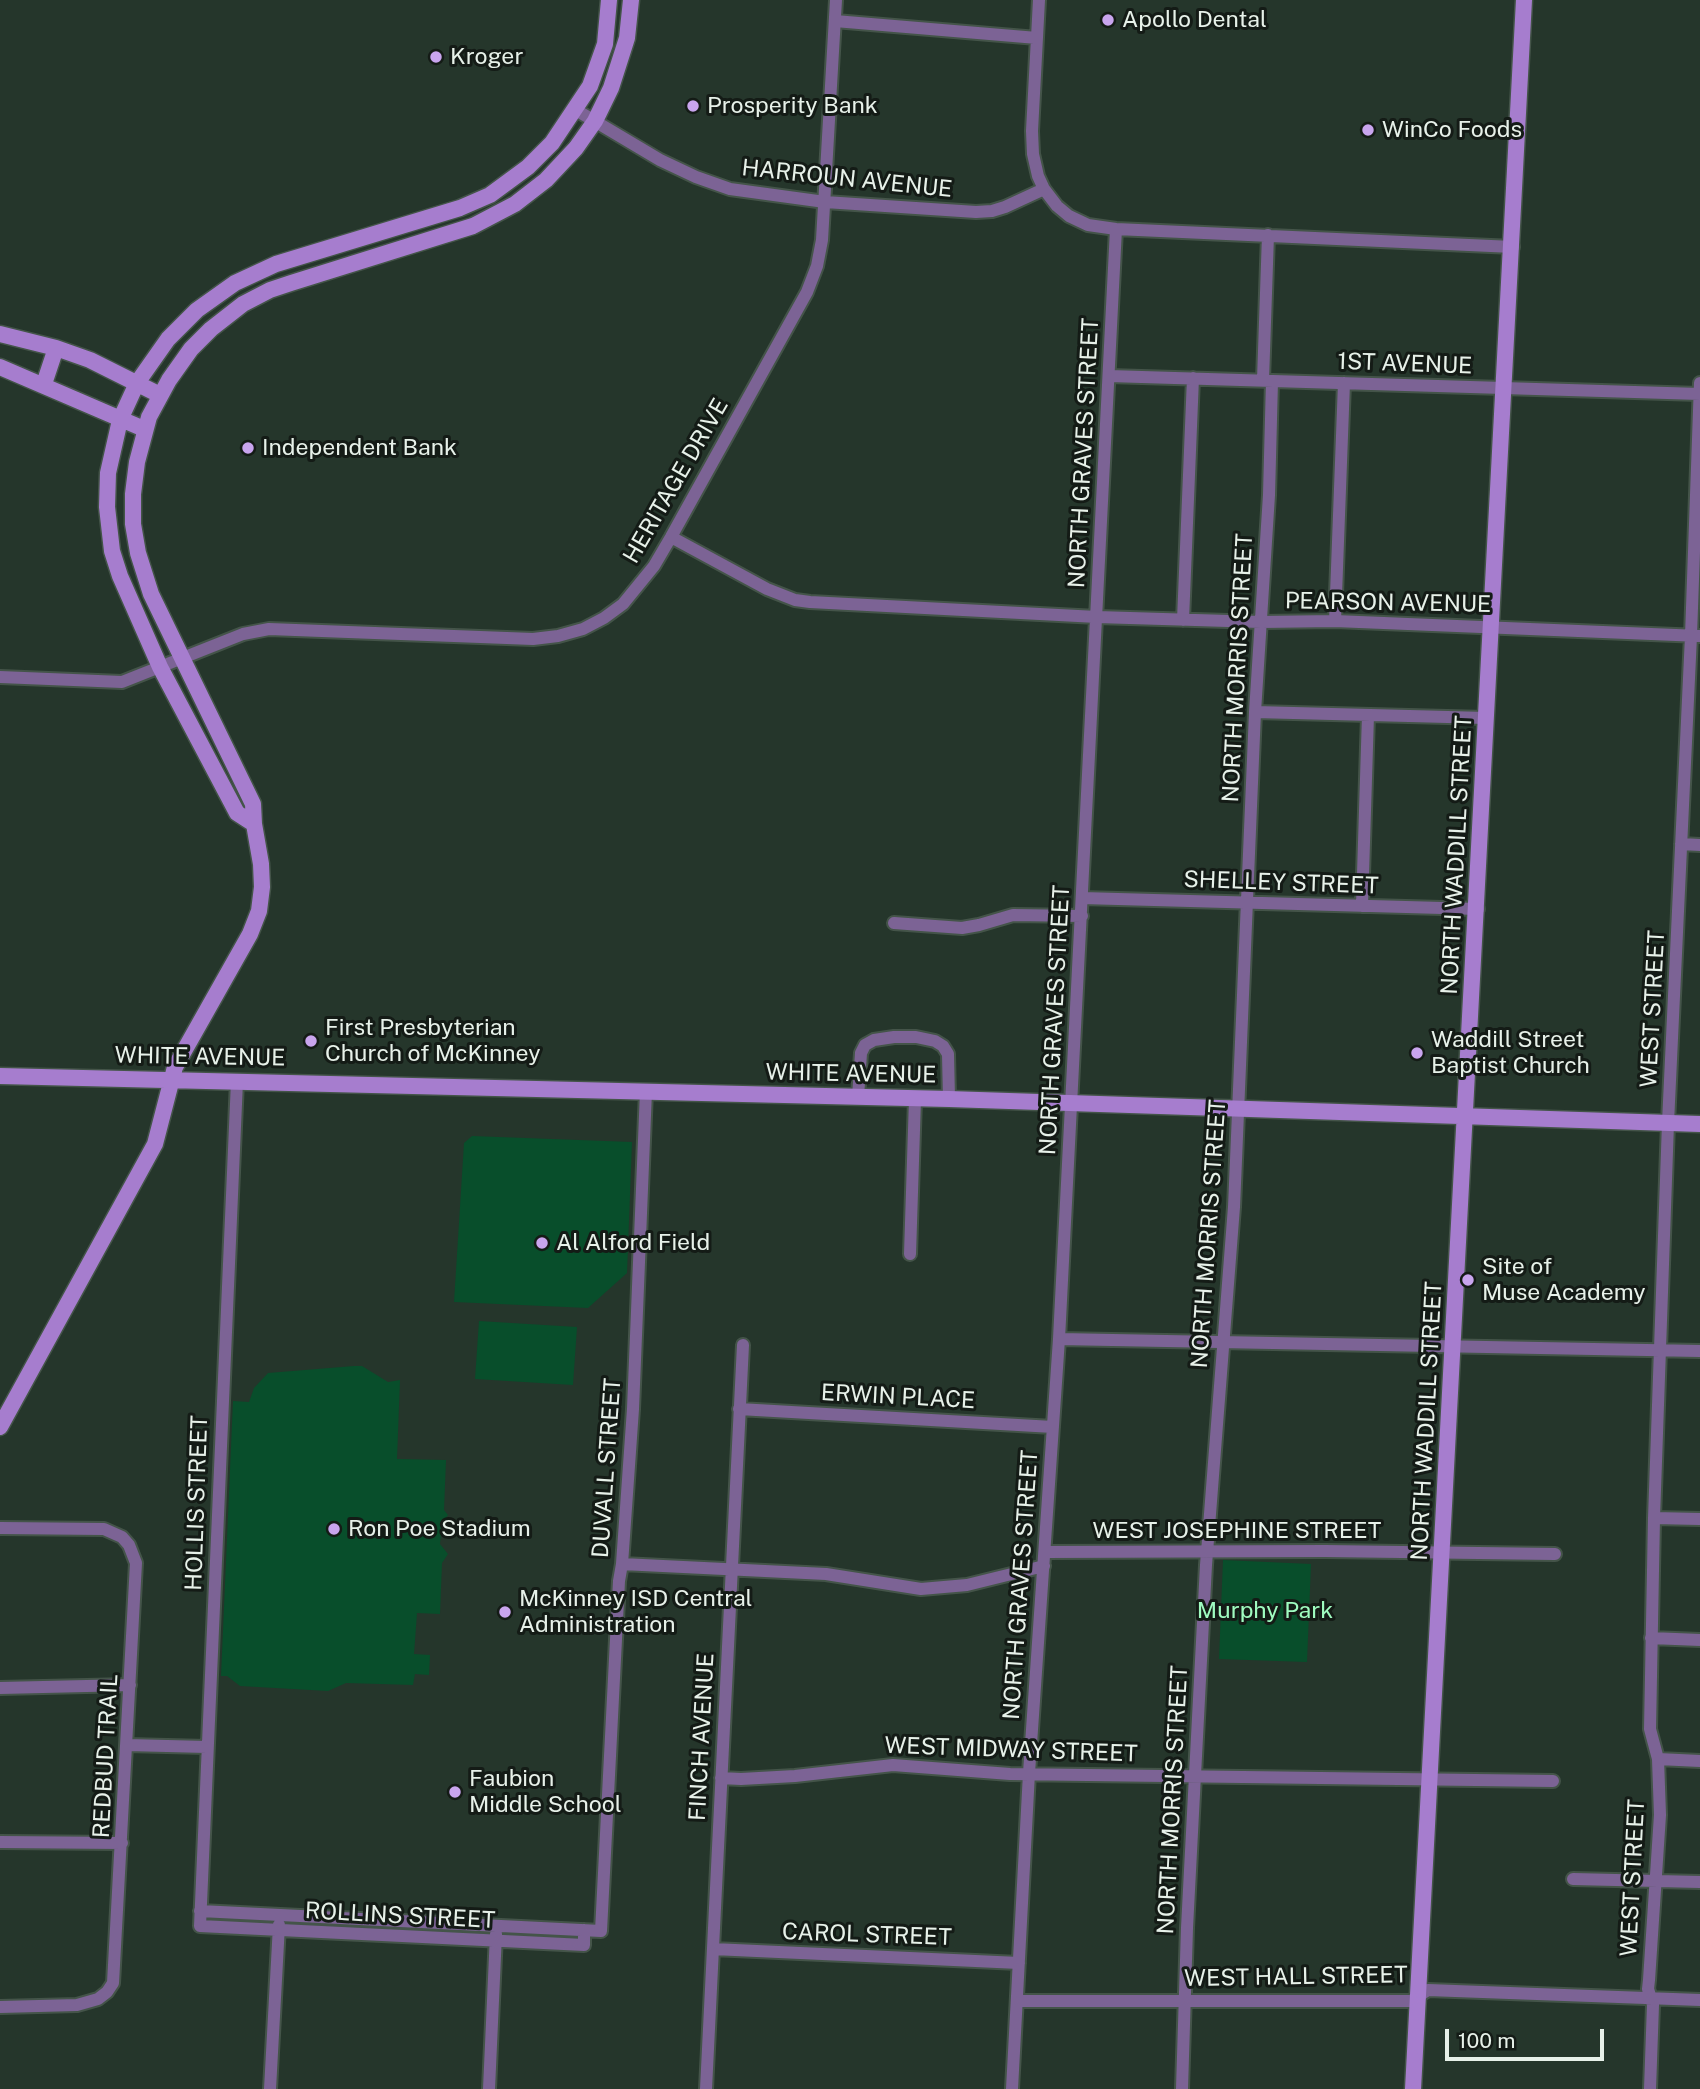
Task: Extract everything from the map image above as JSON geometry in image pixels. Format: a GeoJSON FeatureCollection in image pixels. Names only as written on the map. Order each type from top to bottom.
{"type":"FeatureCollection","features":[{"type":"Feature","properties":{"kind":"street"},"geometry":{"type":"LineString","coordinates":[[254,824],[237,814],[160,667],[120,576],[108,528],[108,472],[120,420],[137,383],[177,328],[235,283],[276,264],[452,211],[490,195],[540,155],[576,110],[590,86],[605,44],[608,0]]}},
{"type":"Feature","properties":{"kind":"street"},"geometry":{"type":"LineString","coordinates":[[0,1427],[155,1144],[175,1066],[250,934],[259,911],[261,864],[253,804],[146,582],[135,537],[133,494],[144,429],[160,395],[191,349],[243,304],[270,290],[486,221],[515,204],[546,180],[576,148],[595,121],[621,64],[631,0]]}},
{"type":"Feature","properties":{"kind":"street","name":"HERITAGE DRIVE"},"geometry":{"type":"LineString","coordinates":[[0,677],[115,682],[131,680],[181,657],[243,634],[269,629],[533,639],[558,636],[591,626],[623,604],[654,566],[671,537],[807,292],[817,266],[825,202],[836,0]]}},
{"type":"Feature","properties":{"kind":"street"},"geometry":{"type":"LineString","coordinates":[[1039,0],[1032,131],[1035,164],[1044,189],[1069,216],[1088,225],[1116,229],[1513,247]]}},
{"type":"Feature","properties":{"kind":"street","name":"NORTH WADDILL STREET"},"geometry":{"type":"LineString","coordinates":[[1413,2089],[1478,909],[1524,0]]}},
{"type":"Feature","properties":{"kind":"street"},"geometry":{"type":"LineString","coordinates":[[835,21],[1037,38]]}},
{"type":"Feature","properties":{"kind":"street","name":"HARROUN AVENUE"},"geometry":{"type":"LineString","coordinates":[[576,110],[660,160],[730,189],[825,202],[992,211],[1044,189]]}},
{"type":"Feature","properties":{"kind":"street","name":"NORTH GRAVES STREET"},"geometry":{"type":"LineString","coordinates":[[1012,2089],[1029,1773],[1059,1339],[1116,229]]}},
{"type":"Feature","properties":{"kind":"street","name":"NORTH MORRIS STREET"},"geometry":{"type":"LineString","coordinates":[[1182,2089],[1208,1551],[1234,1207],[1255,712],[1269,495],[1268,235]]}},
{"type":"Feature","properties":{"kind":"street"},"geometry":{"type":"LineString","coordinates":[[0,334],[90,360],[160,395]]}},
{"type":"Feature","properties":{"kind":"street"},"geometry":{"type":"LineString","coordinates":[[44,384],[56,348]]}},
{"type":"Feature","properties":{"kind":"street"},"geometry":{"type":"LineString","coordinates":[[0,367],[144,429]]}},
{"type":"Feature","properties":{"kind":"street","name":"1ST AVENUE"},"geometry":{"type":"LineString","coordinates":[[1109,376],[1700,394]]}},
{"type":"Feature","properties":{"kind":"street"},"geometry":{"type":"LineString","coordinates":[[1183,620],[1193,378]]}},
{"type":"Feature","properties":{"kind":"street"},"geometry":{"type":"LineString","coordinates":[[1335,621],[1344,383]]}},
{"type":"Feature","properties":{"kind":"street","name":"WEST STREET"},"geometry":{"type":"LineString","coordinates":[[1650,2089],[1653,2006],[1649,1980],[1660,1815],[1658,1759],[1650,1729],[1654,1518],[1681,844],[1696,636],[1700,383]]}},
{"type":"Feature","properties":{"kind":"street","name":"PEARSON AVENUE"},"geometry":{"type":"LineString","coordinates":[[671,537],[767,589],[795,600],[838,605],[1097,617],[1261,622],[1335,621],[1696,636]]}},
{"type":"Feature","properties":{"kind":"street"},"geometry":{"type":"LineString","coordinates":[[1255,712],[1486,718]]}},
{"type":"Feature","properties":{"kind":"street"},"geometry":{"type":"LineString","coordinates":[[1362,906],[1368,715]]}},
{"type":"Feature","properties":{"kind":"street"},"geometry":{"type":"LineString","coordinates":[[1681,844],[1700,845]]}},
{"type":"Feature","properties":{"kind":"street","name":"SHELLEY STREET"},"geometry":{"type":"LineString","coordinates":[[1082,898],[1478,909]]}},
{"type":"Feature","properties":{"kind":"street"},"geometry":{"type":"LineString","coordinates":[[894,923],[962,928],[1013,915],[1082,916]]}},
{"type":"Feature","properties":{"kind":"street"},"geometry":{"type":"LineString","coordinates":[[858,1097],[861,1053],[865,1045],[874,1040],[916,1037],[935,1041],[943,1046],[948,1054],[948,1099]]}},
{"type":"Feature","properties":{"kind":"street","name":"WHITE AVENUE"},"geometry":{"type":"LineString","coordinates":[[0,1076],[948,1099],[1700,1124]]}},
{"type":"Feature","properties":{"kind":"street","name":"HOLLIS STREET"},"geometry":{"type":"LineString","coordinates":[[200,1926],[237,1081]]}},
{"type":"Feature","properties":{"kind":"street","name":"DUVALL STREET"},"geometry":{"type":"LineString","coordinates":[[601,1931],[619,1581],[633,1409],[646,1091]]}},
{"type":"Feature","properties":{"kind":"street"},"geometry":{"type":"LineString","coordinates":[[911,1254],[915,1099]]}},
{"type":"Feature","properties":{"kind":"street"},"geometry":{"type":"LineString","coordinates":[[1059,1339],[1700,1351]]}},
{"type":"Feature","properties":{"kind":"street","name":"FINCH AVENUE"},"geometry":{"type":"LineString","coordinates":[[706,2089],[743,1345]]}},
{"type":"Feature","properties":{"kind":"street","name":"ERWIN PLACE"},"geometry":{"type":"LineString","coordinates":[[739,1409],[1053,1427]]}},
{"type":"Feature","properties":{"kind":"street"},"geometry":{"type":"LineString","coordinates":[[1654,1518],[1700,1520]]}},
{"type":"Feature","properties":{"kind":"street","name":"REDBUD TRAIL"},"geometry":{"type":"LineString","coordinates":[[0,1528],[104,1530],[122,1537],[129,1545],[135,1563],[131,1685],[113,1983],[98,1999],[76,2005],[0,2007]]}},
{"type":"Feature","properties":{"kind":"street","name":"WEST JOSEPHINE STREET"},"geometry":{"type":"LineString","coordinates":[[1045,1552],[1555,1554]]}},
{"type":"Feature","properties":{"kind":"street"},"geometry":{"type":"LineString","coordinates":[[622,1564],[826,1574],[921,1589],[967,1585],[1044,1566]]}},
{"type":"Feature","properties":{"kind":"street"},"geometry":{"type":"LineString","coordinates":[[1651,1638],[1700,1640]]}},
{"type":"Feature","properties":{"kind":"street"},"geometry":{"type":"LineString","coordinates":[[0,1688],[131,1685]]}},
{"type":"Feature","properties":{"kind":"street"},"geometry":{"type":"LineString","coordinates":[[127,1745],[208,1747]]}},
{"type":"Feature","properties":{"kind":"street"},"geometry":{"type":"LineString","coordinates":[[1658,1759],[1700,1761]]}},
{"type":"Feature","properties":{"kind":"street","name":"WEST MIDWAY STREET"},"geometry":{"type":"LineString","coordinates":[[721,1778],[785,1777],[893,1765],[985,1772],[1553,1782]]}},
{"type":"Feature","properties":{"kind":"street"},"geometry":{"type":"LineString","coordinates":[[0,1842],[122,1843]]}},
{"type":"Feature","properties":{"kind":"street"},"geometry":{"type":"LineString","coordinates":[[1573,1879],[1700,1882]]}},
{"type":"Feature","properties":{"kind":"street","name":"ROLLINS STREET"},"geometry":{"type":"LineString","coordinates":[[200,1911],[601,1931]]}},
{"type":"Feature","properties":{"kind":"street"},"geometry":{"type":"LineString","coordinates":[[270,2089],[279,1916]]}},
{"type":"Feature","properties":{"kind":"street","name":"ROLLINS STREET"},"geometry":{"type":"LineString","coordinates":[[200,1926],[584,1945],[584,1930]]}},
{"type":"Feature","properties":{"kind":"street"},"geometry":{"type":"LineString","coordinates":[[489,2089],[497,1926]]}},
{"type":"Feature","properties":{"kind":"street","name":"CAROL STREET"},"geometry":{"type":"LineString","coordinates":[[713,1949],[1019,1963]]}},
{"type":"Feature","properties":{"kind":"street","name":"WEST HALL STREET"},"geometry":{"type":"LineString","coordinates":[[1017,2001],[1411,2001],[1428,1990],[1700,2000]]}},
{"type":"Feature","properties":{"kind":"green space","name":"Al Alford Field"},"geometry":{"type":"Polygon","coordinates":[[[472,1136],[632,1142],[627,1273],[588,1308],[454,1302],[464,1143],[472,1136]]]}},
{"type":"Feature","properties":{"kind":"green space"},"geometry":{"type":"Polygon","coordinates":[[[479,1321],[577,1327],[573,1385],[475,1379],[479,1321]]]}},
{"type":"Feature","properties":{"kind":"green space","name":"Ron Poe Stadium"},"geometry":{"type":"Polygon","coordinates":[[[362,1366],[388,1382],[400,1380],[397,1459],[446,1460],[444,1510],[448,1515],[442,1523],[440,1544],[448,1554],[442,1563],[440,1614],[417,1613],[414,1654],[430,1655],[429,1675],[415,1674],[413,1685],[346,1683],[328,1691],[240,1686],[227,1676],[221,1676],[233,1401],[249,1402],[254,1388],[268,1373],[362,1366]]]}},
{"type":"Feature","properties":{"kind":"green space","name":"Murphy Park"},"geometry":{"type":"Polygon","coordinates":[[[1223,1560],[1311,1564],[1307,1662],[1219,1659],[1223,1560]]]}},
{"type":"Feature","properties":{"kind":"place","name":"Apollo Dental"},"geometry":{"type":"Point","coordinates":[1108,20]}},
{"type":"Feature","properties":{"kind":"place","name":"Kroger"},"geometry":{"type":"Point","coordinates":[436,57]}},
{"type":"Feature","properties":{"kind":"place","name":"Prosperity Bank"},"geometry":{"type":"Point","coordinates":[693,106]}},
{"type":"Feature","properties":{"kind":"place","name":"WinCo Foods"},"geometry":{"type":"Point","coordinates":[1368,130]}},
{"type":"Feature","properties":{"kind":"place","name":"Independent Bank"},"geometry":{"type":"Point","coordinates":[248,448]}},
{"type":"Feature","properties":{"kind":"place","name":"First Presbyterian Church of McKinney"},"geometry":{"type":"Point","coordinates":[311,1041]}},
{"type":"Feature","properties":{"kind":"place","name":"Waddill Street Baptist Church"},"geometry":{"type":"Point","coordinates":[1417,1053]}},
{"type":"Feature","properties":{"kind":"place","name":"Al Alford Field"},"geometry":{"type":"Point","coordinates":[542,1243]}},
{"type":"Feature","properties":{"kind":"place","name":"Site of Muse Academy"},"geometry":{"type":"Point","coordinates":[1468,1280]}},
{"type":"Feature","properties":{"kind":"place","name":"Ron Poe Stadium"},"geometry":{"type":"Point","coordinates":[334,1529]}},
{"type":"Feature","properties":{"kind":"place","name":"McKinney ISD Central Administration"},"geometry":{"type":"Point","coordinates":[505,1612]}},
{"type":"Feature","properties":{"kind":"place","name":"Faubion Middle School"},"geometry":{"type":"Point","coordinates":[455,1792]}}]}
